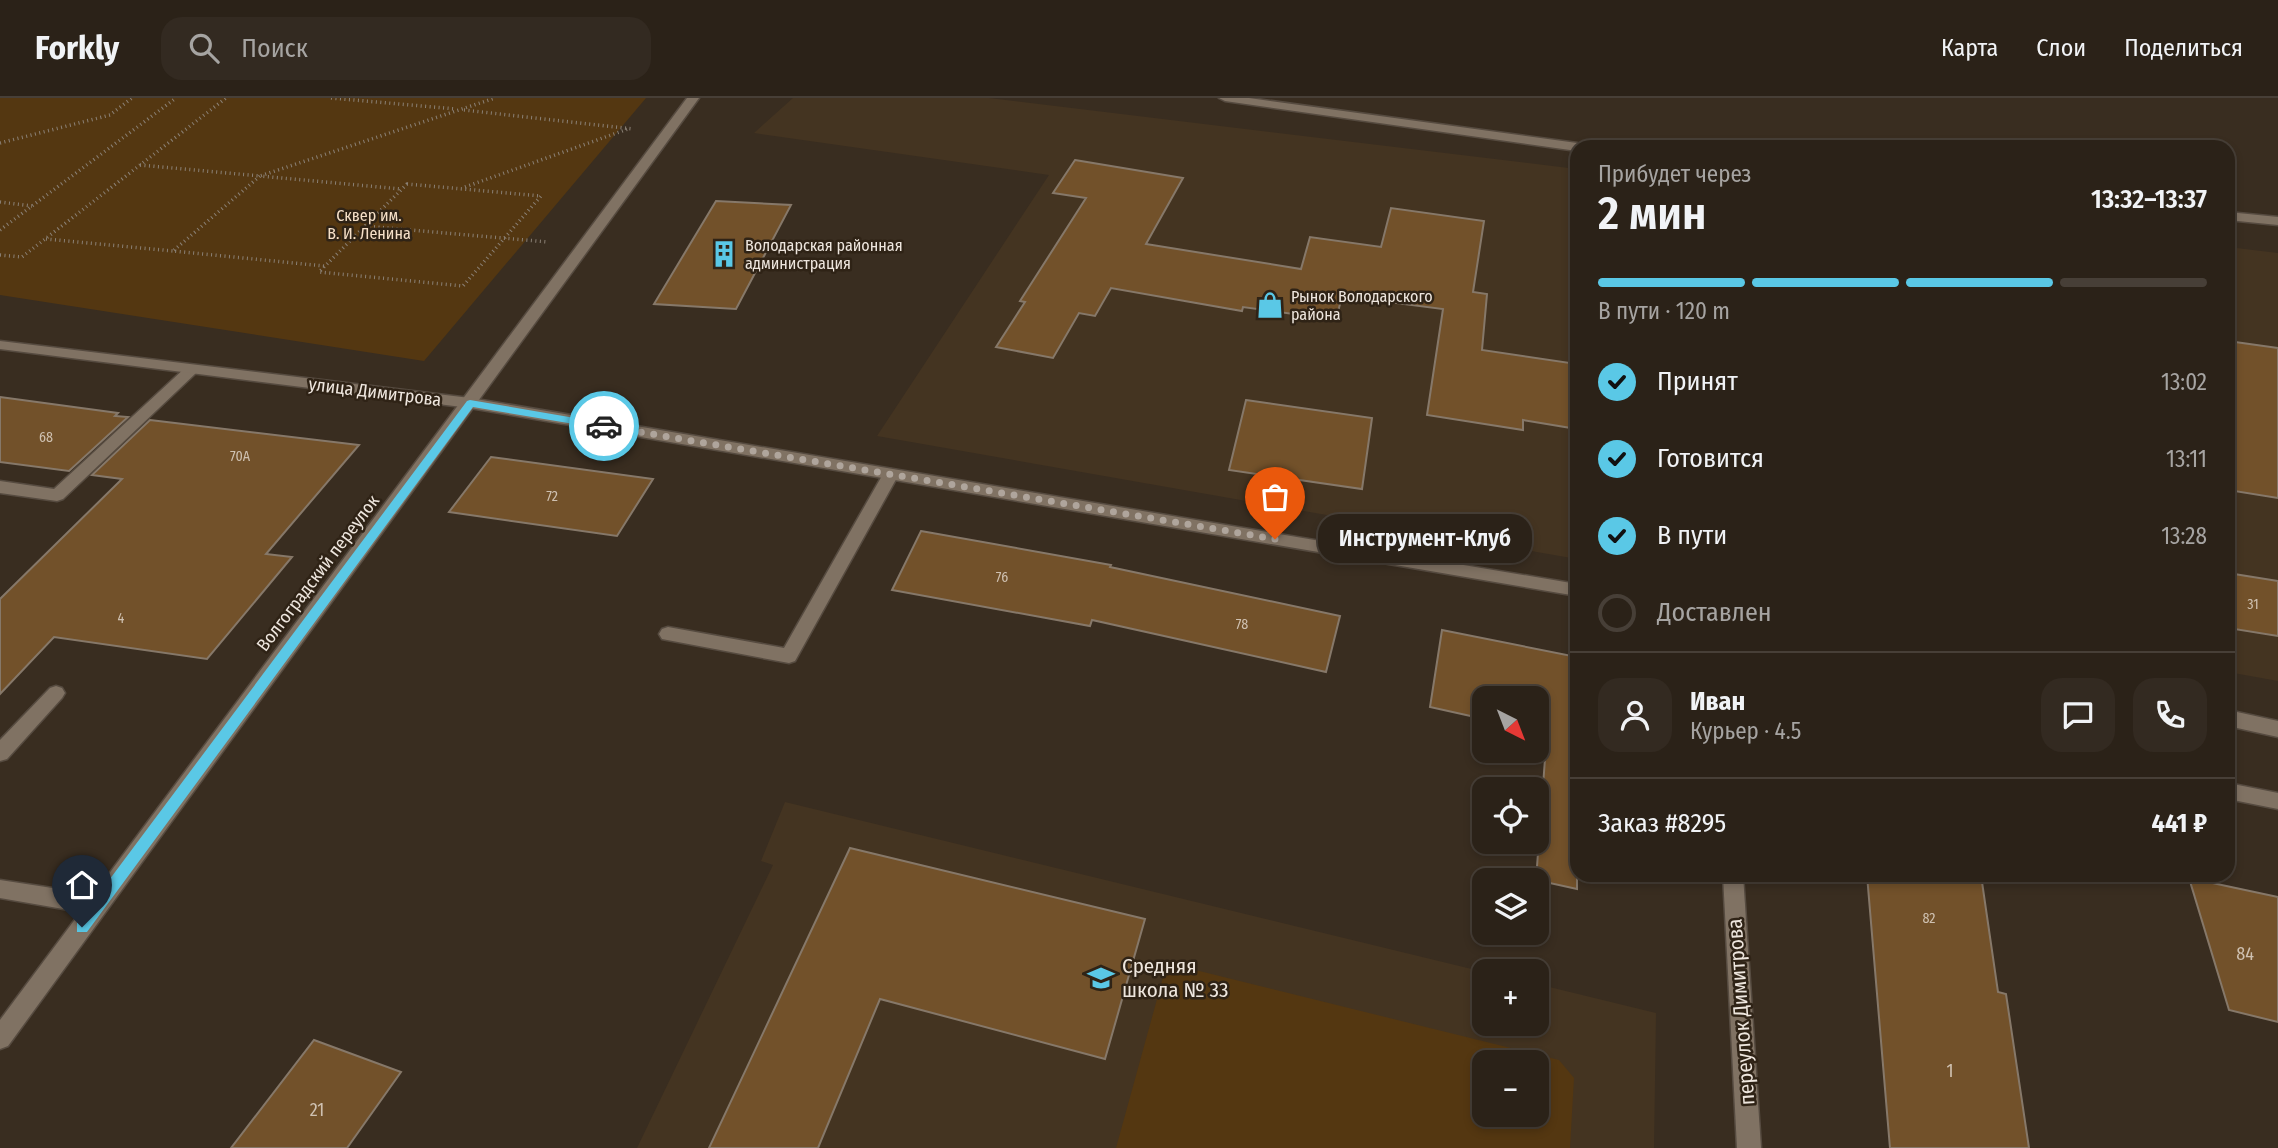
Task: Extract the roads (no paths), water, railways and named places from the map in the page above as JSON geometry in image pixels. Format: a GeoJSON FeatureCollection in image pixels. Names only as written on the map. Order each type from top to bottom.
{"type":"FeatureCollection","features":[{"type":"Feature","properties":{"kind":"main road","name":"Волгоградский переулок"},"geometry":{"type":"LineString","coordinates":[[0,1038],[470,403],[666,131],[693,98]]}},
{"type":"Feature","properties":{"kind":"main road"},"geometry":{"type":"LineString","coordinates":[[1225,98],[1570,146]]}},
{"type":"Feature","properties":{"kind":"main road"},"geometry":{"type":"LineString","coordinates":[[2235,217],[2278,221]]}},
{"type":"Feature","properties":{"kind":"main road","name":"улица Димитрова"},"geometry":{"type":"LineString","coordinates":[[0,345],[470,403],[1570,589]]}},
{"type":"Feature","properties":{"kind":"main road"},"geometry":{"type":"LineString","coordinates":[[0,487],[57,495],[191,370]]}},
{"type":"Feature","properties":{"kind":"main road"},"geometry":{"type":"LineString","coordinates":[[668,635],[789,656],[891,474]]}},
{"type":"Feature","properties":{"kind":"main road"},"geometry":{"type":"LineString","coordinates":[[0,753],[57,693]]}},
{"type":"Feature","properties":{"kind":"main road"},"geometry":{"type":"LineString","coordinates":[[2235,720],[2278,729]]}},
{"type":"Feature","properties":{"kind":"main road"},"geometry":{"type":"LineString","coordinates":[[2235,792],[2278,801]]}},
{"type":"Feature","properties":{"kind":"main road","name":"переулок Димитрова"},"geometry":{"type":"LineString","coordinates":[[1733,882],[1749,1148]]}},
{"type":"Feature","properties":{"kind":"main road"},"geometry":{"type":"LineString","coordinates":[[0,889],[98,905]]}},
{"type":"Feature","properties":{"kind":"place","name":"Володарская районная администрация"},"geometry":{"type":"Point","coordinates":[724,254]}},
{"type":"Feature","properties":{"kind":"place","name":"Рынок Володарского района"},"geometry":{"type":"Point","coordinates":[1270,305]}},
{"type":"Feature","properties":{"kind":"place","name":"Инструмент-Клуб"},"geometry":{"type":"Point","coordinates":[1275,539]}},
{"type":"Feature","properties":{"kind":"place","name":"Средняя школа № 33"},"geometry":{"type":"Point","coordinates":[1101,978]}},
{"type":"Feature","properties":{"kind":"park label","name":"Сквер им. В. И. Ленина"},"geometry":{"type":"Point","coordinates":[369,224]}}]}
